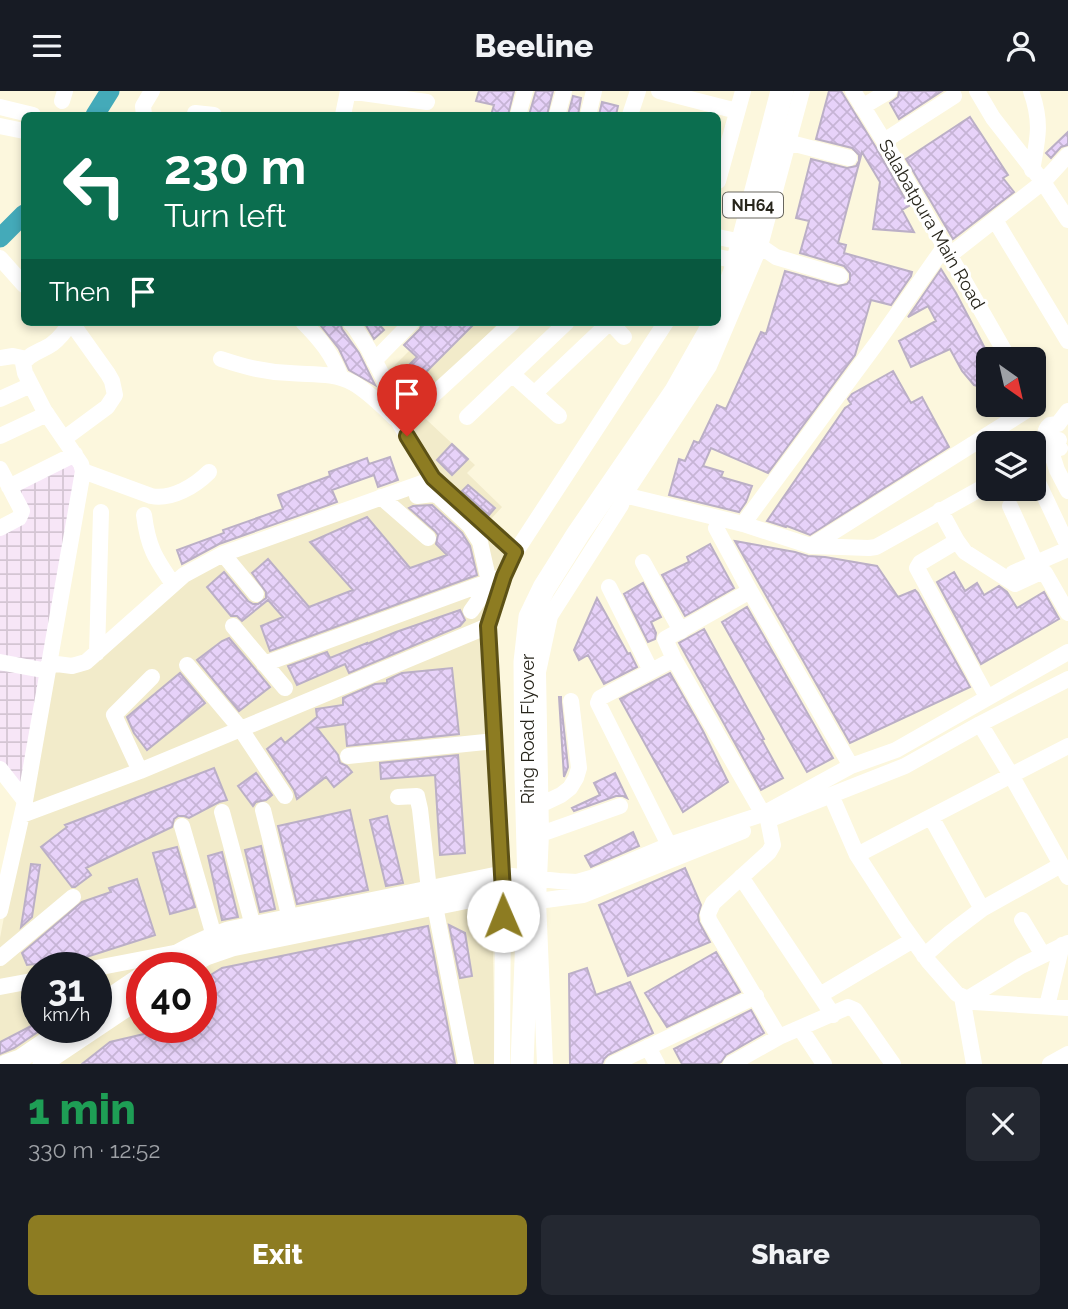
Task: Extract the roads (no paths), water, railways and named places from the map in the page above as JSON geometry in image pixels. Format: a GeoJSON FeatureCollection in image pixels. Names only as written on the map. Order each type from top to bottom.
{"type":"FeatureCollection","features":[{"type":"Feature","properties":{"kind":"highway","name":"NH64"},"geometry":{"type":"LineString","coordinates":[[721,273],[769,91]]}},
{"type":"Feature","properties":{"kind":"highway","name":"NH64"},"geometry":{"type":"LineString","coordinates":[[721,308],[735,271],[782,91]]}},
{"type":"Feature","properties":{"kind":"highway","name":"Ring Road Flyover"},"geometry":{"type":"LineString","coordinates":[[510,1064],[516,885],[512,662],[518,613],[533,582],[665,384],[699,326]]}},
{"type":"Feature","properties":{"kind":"highway","name":"Ring Road Flyover"},"geometry":{"type":"LineString","coordinates":[[522,1064],[529,883],[524,662],[530,617],[544,588],[676,391],[713,326]]}},
{"type":"Feature","properties":{"kind":"main road"},"geometry":{"type":"LineString","coordinates":[[217,952],[432,898],[503,884]]}},
{"type":"Feature","properties":{"kind":"main road"},"geometry":{"type":"LineString","coordinates":[[192,952],[214,936],[253,926],[432,898]]}},
{"type":"Feature","properties":{"kind":"main road"},"geometry":{"type":"LineString","coordinates":[[27,1061],[126,1006]]}},
{"type":"Feature","properties":{"kind":"main road"},"geometry":{"type":"LineString","coordinates":[[27,1061],[48,1043]]}},
{"type":"Feature","properties":{"kind":"street"},"geometry":{"type":"LineString","coordinates":[[144,112],[144,106],[152,91]]}},
{"type":"Feature","properties":{"kind":"street"},"geometry":{"type":"LineString","coordinates":[[344,112],[348,91],[427,102]]}},
{"type":"Feature","properties":{"kind":"street"},"geometry":{"type":"LineString","coordinates":[[519,112],[525,91]]}},
{"type":"Feature","properties":{"kind":"street"},"geometry":{"type":"LineString","coordinates":[[558,112],[564,91]]}},
{"type":"Feature","properties":{"kind":"street"},"geometry":{"type":"LineString","coordinates":[[589,112],[594,91]]}},
{"type":"Feature","properties":{"kind":"street"},"geometry":{"type":"LineString","coordinates":[[632,112],[638,91]]}},
{"type":"Feature","properties":{"kind":"street"},"geometry":{"type":"LineString","coordinates":[[659,91],[680,94],[737,111]]}},
{"type":"Feature","properties":{"kind":"street"},"geometry":{"type":"LineString","coordinates":[[721,165],[743,91]]}},
{"type":"Feature","properties":{"kind":"street"},"geometry":{"type":"LineString","coordinates":[[545,1064],[538,901],[541,834],[538,672],[550,616],[621,505],[624,495],[709,366],[760,246],[802,91]]}},
{"type":"Feature","properties":{"kind":"street","name":"Salabatpura Main Road"},"geometry":{"type":"LineString","coordinates":[[853,91],[1002,347]]}},
{"type":"Feature","properties":{"kind":"street"},"geometry":{"type":"LineString","coordinates":[[862,107],[889,91]]}},
{"type":"Feature","properties":{"kind":"street"},"geometry":{"type":"LineString","coordinates":[[977,91],[993,118],[1068,220]]}},
{"type":"Feature","properties":{"kind":"street"},"geometry":{"type":"LineString","coordinates":[[1031,91],[1037,110],[1039,131],[1038,176]]}},
{"type":"Feature","properties":{"kind":"street"},"geometry":{"type":"LineString","coordinates":[[884,141],[954,96]]}},
{"type":"Feature","properties":{"kind":"street"},"geometry":{"type":"LineString","coordinates":[[0,107],[21,113]]}},
{"type":"Feature","properties":{"kind":"street"},"geometry":{"type":"LineString","coordinates":[[787,142],[849,158]]}},
{"type":"Feature","properties":{"kind":"street"},"geometry":{"type":"LineString","coordinates":[[743,524],[947,250],[995,220],[1038,176],[1068,155]]}},
{"type":"Feature","properties":{"kind":"street"},"geometry":{"type":"LineString","coordinates":[[995,220],[1068,341]]}},
{"type":"Feature","properties":{"kind":"street"},"geometry":{"type":"LineString","coordinates":[[721,238],[760,246],[776,257],[840,276]]}},
{"type":"Feature","properties":{"kind":"street"},"geometry":{"type":"LineString","coordinates":[[0,258],[21,282]]}},
{"type":"Feature","properties":{"kind":"street"},"geometry":{"type":"LineString","coordinates":[[721,258],[752,264]]}},
{"type":"Feature","properties":{"kind":"street"},"geometry":{"type":"LineString","coordinates":[[0,908],[24,808],[83,471],[65,438],[47,414],[23,368],[23,363],[54,343],[68,326]]}},
{"type":"Feature","properties":{"kind":"street"},"geometry":{"type":"LineString","coordinates":[[65,438],[107,407],[115,395],[108,374],[74,326]]}},
{"type":"Feature","properties":{"kind":"street"},"geometry":{"type":"LineString","coordinates":[[307,326],[321,340],[341,378]]}},
{"type":"Feature","properties":{"kind":"street"},"geometry":{"type":"LineString","coordinates":[[354,326],[383,377],[397,419],[433,478],[515,552]]}},
{"type":"Feature","properties":{"kind":"street"},"geometry":{"type":"LineString","coordinates":[[374,361],[408,326]]}},
{"type":"Feature","properties":{"kind":"street"},"geometry":{"type":"LineString","coordinates":[[431,397],[509,326]]}},
{"type":"Feature","properties":{"kind":"street"},"geometry":{"type":"LineString","coordinates":[[467,417],[563,326]]}},
{"type":"Feature","properties":{"kind":"street"},"geometry":{"type":"LineString","coordinates":[[534,394],[606,326]]}},
{"type":"Feature","properties":{"kind":"street"},"geometry":{"type":"LineString","coordinates":[[614,326],[624,337]]}},
{"type":"Feature","properties":{"kind":"street"},"geometry":{"type":"LineString","coordinates":[[471,611],[515,552],[663,326]]}},
{"type":"Feature","properties":{"kind":"street"},"geometry":{"type":"LineString","coordinates":[[0,358],[13,356],[27,359]]}},
{"type":"Feature","properties":{"kind":"street"},"geometry":{"type":"LineString","coordinates":[[220,359],[251,369],[341,378],[368,393],[397,419]]}},
{"type":"Feature","properties":{"kind":"street"},"geometry":{"type":"LineString","coordinates":[[512,374],[559,416]]}},
{"type":"Feature","properties":{"kind":"street"},"geometry":{"type":"LineString","coordinates":[[0,398],[31,385]]}},
{"type":"Feature","properties":{"kind":"street"},"geometry":{"type":"LineString","coordinates":[[0,436],[47,414]]}},
{"type":"Feature","properties":{"kind":"street"},"geometry":{"type":"LineString","coordinates":[[811,546],[1017,417]]}},
{"type":"Feature","properties":{"kind":"street"},"geometry":{"type":"LineString","coordinates":[[1045,417],[1057,432],[1057,470],[1068,491]]}},
{"type":"Feature","properties":{"kind":"street"},"geometry":{"type":"LineString","coordinates":[[0,528],[19,519],[22,511],[3,477],[75,454]]}},
{"type":"Feature","properties":{"kind":"street"},"geometry":{"type":"LineString","coordinates":[[83,471],[158,498],[191,486],[209,471]]}},
{"type":"Feature","properties":{"kind":"street"},"geometry":{"type":"LineString","coordinates":[[0,662],[49,667],[86,662],[173,584],[200,566],[223,554],[433,478]]}},
{"type":"Feature","properties":{"kind":"street"},"geometry":{"type":"LineString","coordinates":[[624,495],[743,524],[811,546],[869,548],[876,547],[976,491]]}},
{"type":"Feature","properties":{"kind":"street"},"geometry":{"type":"LineString","coordinates":[[418,496],[438,496],[470,526],[496,579],[488,626],[503,884],[502,1064]]}},
{"type":"Feature","properties":{"kind":"street"},"geometry":{"type":"LineString","coordinates":[[381,497],[428,538]]}},
{"type":"Feature","properties":{"kind":"street"},"geometry":{"type":"LineString","coordinates":[[1013,573],[1068,547],[1046,500]]}},
{"type":"Feature","properties":{"kind":"street"},"geometry":{"type":"LineString","coordinates":[[1010,506],[1036,563]]}},
{"type":"Feature","properties":{"kind":"street"},"geometry":{"type":"LineString","coordinates":[[940,510],[965,552],[1016,584],[1041,572],[1045,573],[1068,613]]}},
{"type":"Feature","properties":{"kind":"street"},"geometry":{"type":"LineString","coordinates":[[97,653],[101,512]]}},
{"type":"Feature","properties":{"kind":"street"},"geometry":{"type":"LineString","coordinates":[[145,515],[152,553],[173,584]]}},
{"type":"Feature","properties":{"kind":"street"},"geometry":{"type":"LineString","coordinates":[[716,528],[851,766]]}},
{"type":"Feature","properties":{"kind":"street"},"geometry":{"type":"LineString","coordinates":[[957,541],[920,563],[917,568],[987,697]]}},
{"type":"Feature","properties":{"kind":"street"},"geometry":{"type":"LineString","coordinates":[[223,554],[256,594]]}},
{"type":"Feature","properties":{"kind":"street"},"geometry":{"type":"LineString","coordinates":[[643,562],[681,631]]}},
{"type":"Feature","properties":{"kind":"street"},"geometry":{"type":"LineString","coordinates":[[264,664],[496,579]]}},
{"type":"Feature","properties":{"kind":"street"},"geometry":{"type":"LineString","coordinates":[[609,587],[651,671]]}},
{"type":"Feature","properties":{"kind":"street"},"geometry":{"type":"LineString","coordinates":[[750,591],[665,639],[765,817],[773,845],[769,852],[713,903],[708,914],[709,920],[779,1037]]}},
{"type":"Feature","properties":{"kind":"street"},"geometry":{"type":"LineString","coordinates":[[233,626],[285,688]]}},
{"type":"Feature","properties":{"kind":"street"},"geometry":{"type":"LineString","coordinates":[[24,808],[140,771],[488,626]]}},
{"type":"Feature","properties":{"kind":"street"},"geometry":{"type":"LineString","coordinates":[[503,884],[538,901],[583,895],[765,817],[851,766],[896,750],[1068,652]]}},
{"type":"Feature","properties":{"kind":"street"},"geometry":{"type":"LineString","coordinates":[[669,845],[598,703],[600,698],[674,659]]}},
{"type":"Feature","properties":{"kind":"street"},"geometry":{"type":"LineString","coordinates":[[187,665],[240,729],[285,796]]}},
{"type":"Feature","properties":{"kind":"street"},"geometry":{"type":"LineString","coordinates":[[140,771],[114,715],[152,677]]}},
{"type":"Feature","properties":{"kind":"street"},"geometry":{"type":"LineString","coordinates":[[503,884],[540,879],[577,881],[591,878],[669,845],[831,795],[905,766],[1068,679]]}},
{"type":"Feature","properties":{"kind":"street"},"geometry":{"type":"LineString","coordinates":[[540,805],[570,788],[579,768],[571,701]]}},
{"type":"Feature","properties":{"kind":"street"},"geometry":{"type":"LineString","coordinates":[[924,956],[982,909],[1065,871],[980,725]]}},
{"type":"Feature","properties":{"kind":"street"},"geometry":{"type":"LineString","coordinates":[[348,756],[495,741]]}},
{"type":"Feature","properties":{"kind":"street"},"geometry":{"type":"LineString","coordinates":[[857,855],[1068,746]]}},
{"type":"Feature","properties":{"kind":"street"},"geometry":{"type":"LineString","coordinates":[[0,769],[24,808]]}},
{"type":"Feature","properties":{"kind":"street"},"geometry":{"type":"LineString","coordinates":[[831,795],[857,855],[924,956],[957,994],[974,1002],[1068,1008]]}},
{"type":"Feature","properties":{"kind":"street"},"geometry":{"type":"LineString","coordinates":[[398,797],[417,796],[432,898],[466,1064]]}},
{"type":"Feature","properties":{"kind":"street"},"geometry":{"type":"LineString","coordinates":[[541,834],[620,806]]}},
{"type":"Feature","properties":{"kind":"street"},"geometry":{"type":"LineString","coordinates":[[263,810],[290,919]]}},
{"type":"Feature","properties":{"kind":"street"},"geometry":{"type":"LineString","coordinates":[[222,812],[253,926]]}},
{"type":"Feature","properties":{"kind":"street"},"geometry":{"type":"LineString","coordinates":[[930,817],[982,909]]}},
{"type":"Feature","properties":{"kind":"street"},"geometry":{"type":"LineString","coordinates":[[182,826],[214,936]]}},
{"type":"Feature","properties":{"kind":"street"},"geometry":{"type":"LineString","coordinates":[[741,877],[832,1014]]}},
{"type":"Feature","properties":{"kind":"street"},"geometry":{"type":"LineString","coordinates":[[0,958],[73,897]]}},
{"type":"Feature","properties":{"kind":"street"},"geometry":{"type":"LineString","coordinates":[[1022,920],[1043,955]]}},
{"type":"Feature","properties":{"kind":"street"},"geometry":{"type":"LineString","coordinates":[[820,995],[913,940]]}},
{"type":"Feature","properties":{"kind":"street"},"geometry":{"type":"LineString","coordinates":[[965,998],[1065,944]]}},
{"type":"Feature","properties":{"kind":"street"},"geometry":{"type":"LineString","coordinates":[[1047,1006],[1065,944]]}},
{"type":"Feature","properties":{"kind":"street"},"geometry":{"type":"LineString","coordinates":[[0,988],[21,983]]}},
{"type":"Feature","properties":{"kind":"street"},"geometry":{"type":"LineString","coordinates":[[613,1064],[756,996]]}},
{"type":"Feature","properties":{"kind":"street"},"geometry":{"type":"LineString","coordinates":[[965,998],[974,1064]]}},
{"type":"Feature","properties":{"kind":"street"},"geometry":{"type":"LineString","coordinates":[[731,1064],[779,1037],[848,1007],[855,1010],[892,1064]]}},
{"type":"Feature","properties":{"kind":"street"},"geometry":{"type":"LineString","coordinates":[[800,1028],[824,1064]]}},
{"type":"Feature","properties":{"kind":"street"},"geometry":{"type":"LineString","coordinates":[[648,1047],[657,1064]]}},
{"type":"Feature","properties":{"kind":"street"},"geometry":{"type":"LineString","coordinates":[[1050,1064],[1068,1054]]}},
{"type":"Feature","properties":{"kind":"waterway"},"geometry":{"type":"LineString","coordinates":[[97,112],[110,91]]}},
{"type":"Feature","properties":{"kind":"waterway"},"geometry":{"type":"LineString","coordinates":[[0,238],[21,217]]}}]}
